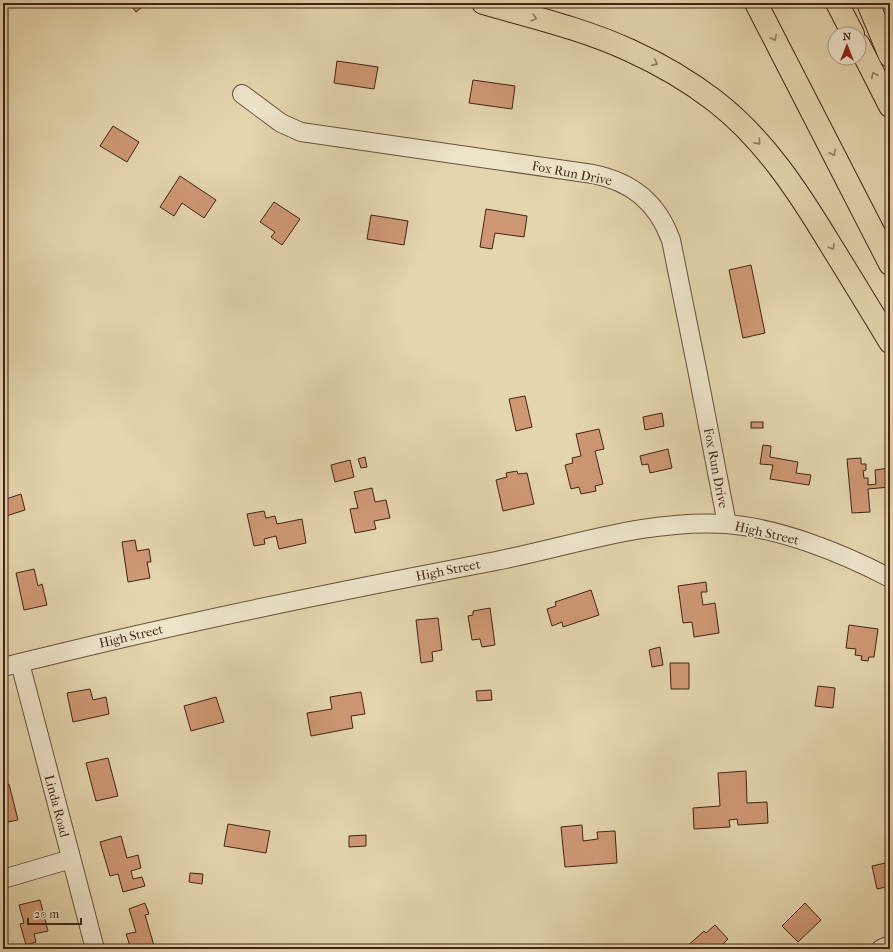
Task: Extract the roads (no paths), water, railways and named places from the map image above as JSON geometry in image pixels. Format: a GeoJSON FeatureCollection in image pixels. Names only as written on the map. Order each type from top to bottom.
{"type":"FeatureCollection","features":[{"type":"Feature","properties":{"kind":"highway"},"geometry":{"type":"LineString","coordinates":[[483,3],[580,31],[624,48],[660,65],[715,101],[751,134],[771,156],[792,183],[890,342]]}},
{"type":"Feature","properties":{"kind":"highway"},"geometry":{"type":"LineString","coordinates":[[756,3],[890,264]]}},
{"type":"Feature","properties":{"kind":"highway"},"geometry":{"type":"LineString","coordinates":[[837,3],[849,26]]}},
{"type":"Feature","properties":{"kind":"highway"},"geometry":{"type":"LineString","coordinates":[[868,3],[890,56]]}},
{"type":"Feature","properties":{"kind":"highway"},"geometry":{"type":"LineString","coordinates":[[867,61],[890,106]]}},
{"type":"Feature","properties":{"kind":"street","name":"Fox Run Drive"},"geometry":{"type":"LineString","coordinates":[[242,94],[280,123],[301,132],[593,174],[612,178],[621,182],[645,199],[663,222],[671,240],[727,524]]}},
{"type":"Feature","properties":{"kind":"street","name":"High Street"},"geometry":{"type":"LineString","coordinates":[[11,665],[159,630],[508,558],[626,531],[679,524],[727,524],[761,529],[798,539],[854,561],[890,578]]}},
{"type":"Feature","properties":{"kind":"street","name":"Linda Road"},"geometry":{"type":"LineString","coordinates":[[11,665],[71,859],[95,949]]}},
{"type":"Feature","properties":{"kind":"street"},"geometry":{"type":"LineString","coordinates":[[3,879],[71,859]]}},
{"type":"Feature","properties":{"kind":"street"},"geometry":{"type":"LineString","coordinates":[[881,949],[890,945]]}}]}
